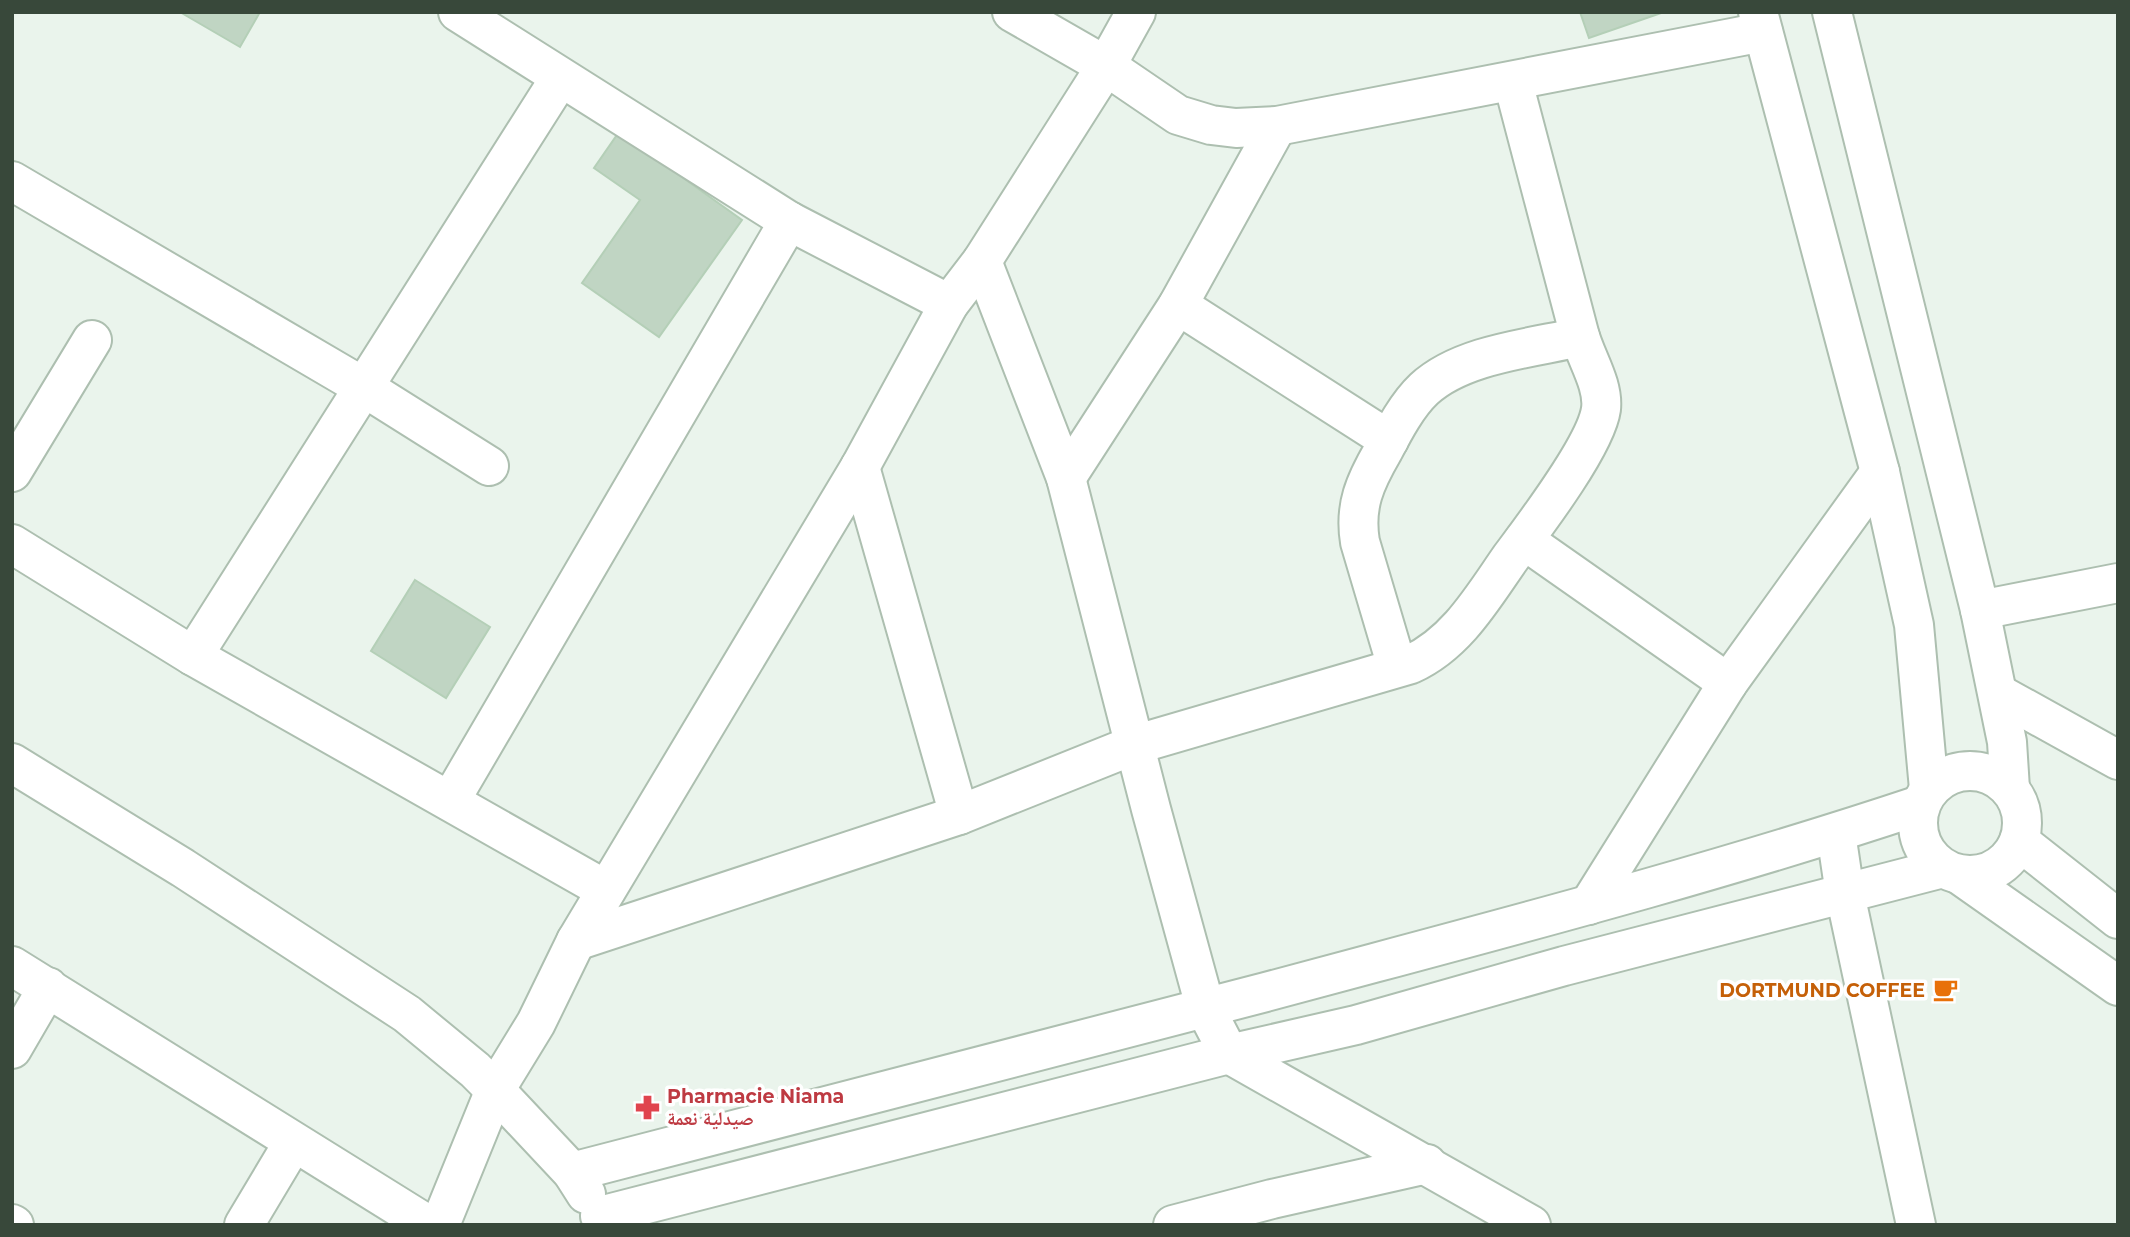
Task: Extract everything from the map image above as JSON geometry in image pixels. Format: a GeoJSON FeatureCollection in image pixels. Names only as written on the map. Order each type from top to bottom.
{"type":"FeatureCollection","features":[{"type":"Feature","properties":{"kind":"street"},"geometry":{"type":"LineString","coordinates":[[1012,12],[1106,66],[1164,107],[1193,120],[1236,128],[1277,126],[1513,82],[1760,22],[1880,472],[1914,625],[1925,797],[1917,823],[1920,841],[1929,857],[2118,986]]}},
{"type":"Feature","properties":{"kind":"street"},"geometry":{"type":"LineString","coordinates":[[440,1225],[495,1090],[536,1023],[576,941],[860,467],[949,304],[982,261],[1106,66],[1136,12]]}},
{"type":"Feature","properties":{"kind":"street"},"geometry":{"type":"LineString","coordinates":[[1832,12],[1980,611],[1999,694],[2007,742],[2010,789]]}},
{"type":"Feature","properties":{"kind":"street"},"geometry":{"type":"LineString","coordinates":[[476,17],[560,78],[789,221],[949,304]]}},
{"type":"Feature","properties":{"kind":"street"},"geometry":{"type":"LineString","coordinates":[[193,656],[560,78]]}},
{"type":"Feature","properties":{"kind":"street"},"geometry":{"type":"LineString","coordinates":[[576,941],[959,815],[1134,745],[1397,667],[1428,656],[1452,637],[1524,540],[1578,460],[1598,421],[1601,404],[1600,392],[1580,337],[1513,82]]}},
{"type":"Feature","properties":{"kind":"street"},"geometry":{"type":"LineString","coordinates":[[1066,478],[1178,305],[1277,126]]}},
{"type":"Feature","properties":{"kind":"street"},"geometry":{"type":"LineString","coordinates":[[12,181],[365,388],[489,466]]}},
{"type":"Feature","properties":{"kind":"street"},"geometry":{"type":"LineString","coordinates":[[450,802],[789,221]]}},
{"type":"Feature","properties":{"kind":"street"},"geometry":{"type":"LineString","coordinates":[[982,261],[1066,478],[1134,745],[1206,1010],[1229,1054],[1531,1225]]}},
{"type":"Feature","properties":{"kind":"street"},"geometry":{"type":"LineString","coordinates":[[1178,305],[1389,440]]}},
{"type":"Feature","properties":{"kind":"street"},"geometry":{"type":"LineString","coordinates":[[1397,667],[1357,522],[1365,485],[1389,440],[1416,398],[1426,387],[1451,371],[1483,359],[1580,337]]}},
{"type":"Feature","properties":{"kind":"street"},"geometry":{"type":"LineString","coordinates":[[12,471],[92,340]]}},
{"type":"Feature","properties":{"kind":"street"},"geometry":{"type":"LineString","coordinates":[[860,467],[959,815]]}},
{"type":"Feature","properties":{"kind":"street"},"geometry":{"type":"LineString","coordinates":[[1590,905],[1728,683],[1880,472]]}},
{"type":"Feature","properties":{"kind":"street"},"geometry":{"type":"LineString","coordinates":[[1524,540],[1728,683]]}},
{"type":"Feature","properties":{"kind":"street"},"geometry":{"type":"LineString","coordinates":[[12,544],[193,656],[606,890]]}},
{"type":"Feature","properties":{"kind":"street"},"geometry":{"type":"LineString","coordinates":[[1980,611],[2118,583]]}},
{"type":"Feature","properties":{"kind":"street"},"geometry":{"type":"LineString","coordinates":[[1999,694],[2118,760]]}},
{"type":"Feature","properties":{"kind":"street"},"geometry":{"type":"LineString","coordinates":[[12,763],[183,868],[407,1014],[495,1090],[572,1172],[603,1220],[1229,1054],[1356,1025],[1564,966],[1845,894],[1952,871],[1979,874],[1996,868],[2010,857],[2019,841],[2022,823],[2019,805],[2010,789],[1996,777],[1979,771],[1960,771],[1943,777],[1925,797],[1836,833],[1590,905],[1206,1010],[572,1172]]}},
{"type":"Feature","properties":{"kind":"street"},"geometry":{"type":"LineString","coordinates":[[1836,833],[1845,894],[1916,1225]]}},
{"type":"Feature","properties":{"kind":"street"},"geometry":{"type":"LineString","coordinates":[[2019,841],[2118,919]]}},
{"type":"Feature","properties":{"kind":"street"},"geometry":{"type":"LineString","coordinates":[[12,966],[428,1225]]}},
{"type":"Feature","properties":{"kind":"street"},"geometry":{"type":"LineString","coordinates":[[12,1049],[48,987]]}},
{"type":"Feature","properties":{"kind":"street"},"geometry":{"type":"LineString","coordinates":[[244,1225],[293,1143]]}},
{"type":"Feature","properties":{"kind":"street"},"geometry":{"type":"LineString","coordinates":[[1173,1225],[1275,1212],[1427,1164]]}},
{"type":"Feature","properties":{"kind":"building"},"geometry":{"type":"Polygon","coordinates":[[[180,12],[260,12],[240,47],[180,12]]]}},
{"type":"Feature","properties":{"kind":"building"},"geometry":{"type":"Polygon","coordinates":[[[1580,12],[1664,12],[1589,38],[1580,12]]]}},
{"type":"Feature","properties":{"kind":"building"},"geometry":{"type":"Polygon","coordinates":[[[619,132],[742,220],[659,337],[582,283],[640,200],[594,168],[619,132]]]}},
{"type":"Feature","properties":{"kind":"building"},"geometry":{"type":"Polygon","coordinates":[[[415,580],[490,627],[446,698],[371,651],[415,580]]]}},
{"type":"Feature","properties":{"kind":"place","name":"DORTMUND COFFEE"},"geometry":{"type":"Point","coordinates":[1945,990]}},
{"type":"Feature","properties":{"kind":"place","name":"Pharmacie Niama صيدلية نعمة"},"geometry":{"type":"Point","coordinates":[647,1107]}}]}
